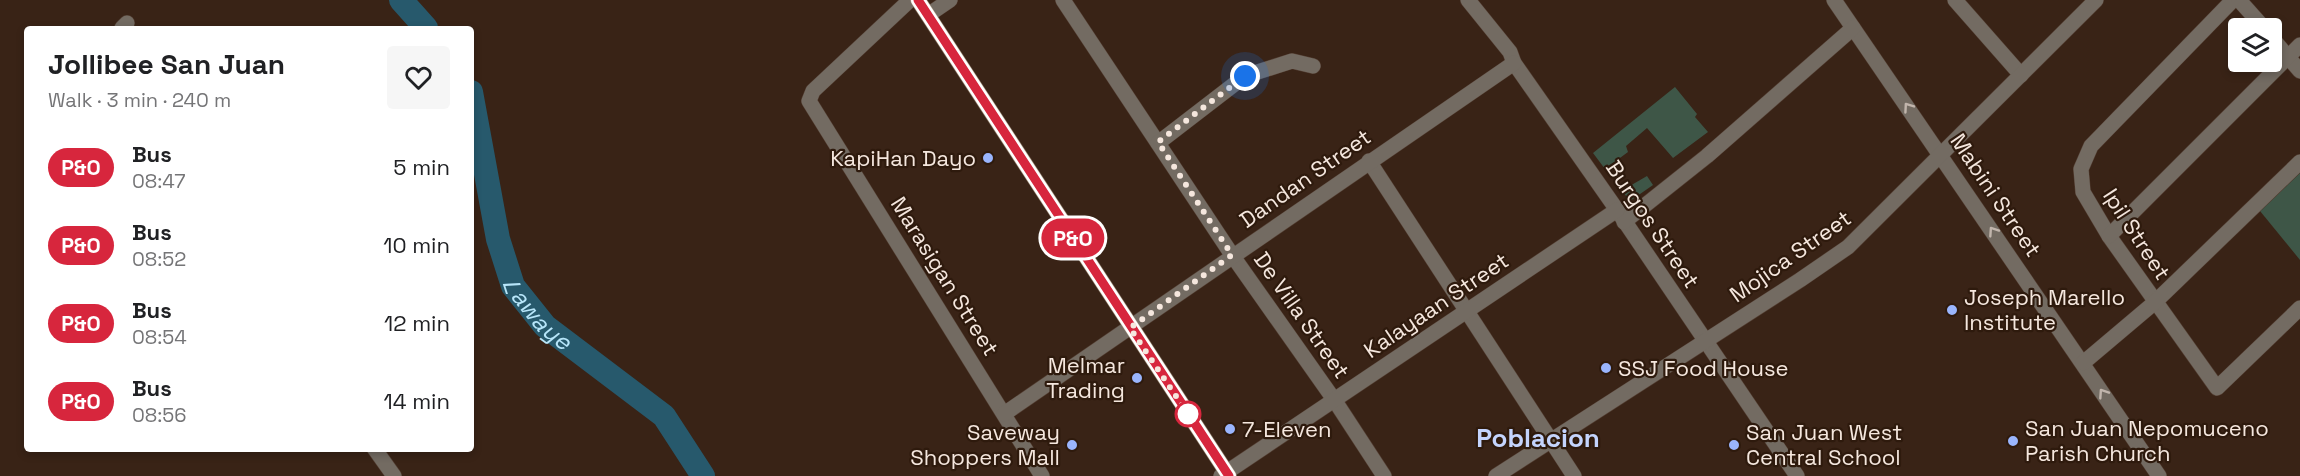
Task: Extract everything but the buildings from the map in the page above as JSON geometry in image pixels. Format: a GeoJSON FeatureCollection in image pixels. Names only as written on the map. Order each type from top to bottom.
{"type":"FeatureCollection","features":[{"type":"Feature","properties":{"kind":"main road"},"geometry":{"type":"LineString","coordinates":[[918,0],[1225,475]]}},
{"type":"Feature","properties":{"kind":"street","name":"Marasigan Street"},"geometry":{"type":"LineString","coordinates":[[910,0],[813,92],[809,101],[1042,476]]}},
{"type":"Feature","properties":{"kind":"street"},"geometry":{"type":"LineString","coordinates":[[928,15],[950,0]]}},
{"type":"Feature","properties":{"kind":"street","name":"De Villa Street"},"geometry":{"type":"LineString","coordinates":[[1063,0],[1232,255],[1335,401],[1384,476]]}},
{"type":"Feature","properties":{"kind":"street","name":"Burgos Street"},"geometry":{"type":"LineString","coordinates":[[1468,0],[1510,52],[1514,63],[1797,476]]}},
{"type":"Feature","properties":{"kind":"street","name":"Mabini Street"},"geometry":{"type":"LineString","coordinates":[[1834,0],[2159,476]]}},
{"type":"Feature","properties":{"kind":"street"},"geometry":{"type":"LineString","coordinates":[[1955,0],[2021,75]]}},
{"type":"Feature","properties":{"kind":"street","name":"Mojica Street"},"geometry":{"type":"LineString","coordinates":[[1496,476],[1848,247],[2096,0]]}},
{"type":"Feature","properties":{"kind":"street","name":"Ipil Street"},"geometry":{"type":"LineString","coordinates":[[2233,0],[2091,146],[2081,170],[2083,192],[2109,236],[2154,303],[2217,388],[2300,308]]}},
{"type":"Feature","properties":{"kind":"street"},"geometry":{"type":"LineString","coordinates":[[2239,0],[2255,18]]}},
{"type":"Feature","properties":{"kind":"street","name":"Kalayaan Street"},"geometry":{"type":"LineString","coordinates":[[1225,475],[1466,311],[1621,216],[1707,156],[1853,28]]}},
{"type":"Feature","properties":{"kind":"street"},"geometry":{"type":"LineString","coordinates":[[2109,236],[2300,45]]}},
{"type":"Feature","properties":{"kind":"street"},"geometry":{"type":"LineString","coordinates":[[2282,50],[2300,71]]}},
{"type":"Feature","properties":{"kind":"street"},"geometry":{"type":"LineString","coordinates":[[1158,142],[1245,76],[1292,61],[1313,66]]}},
{"type":"Feature","properties":{"kind":"street","name":"Dandan Street"},"geometry":{"type":"LineString","coordinates":[[1004,414],[1514,63]]}},
{"type":"Feature","properties":{"kind":"street"},"geometry":{"type":"LineString","coordinates":[[1369,161],[1574,476]]}},
{"type":"Feature","properties":{"kind":"street"},"geometry":{"type":"LineString","coordinates":[[2083,363],[2154,303],[2300,162]]}},
{"type":"Feature","properties":{"kind":"street"},"geometry":{"type":"LineString","coordinates":[[377,452],[394,476]]}},
{"type":"Feature","properties":{"kind":"green space"},"geometry":{"type":"Polygon","coordinates":[[[1675,87],[1708,132],[1673,158],[1647,128],[1626,146],[1628,152],[1605,169],[1593,153],[1675,87]]]}},
{"type":"Feature","properties":{"kind":"green space"},"geometry":{"type":"Polygon","coordinates":[[[2300,173],[2300,260],[2260,211],[2300,173]]]}},
{"type":"Feature","properties":{"kind":"green space"},"geometry":{"type":"Polygon","coordinates":[[[1647,176],[1653,185],[1630,201],[1619,187],[1624,182],[1628,187],[1647,176]]]}},
{"type":"Feature","properties":{"kind":"waterway","name":"Lawaye"},"geometry":{"type":"LineString","coordinates":[[401,0],[424,26]]}},
{"type":"Feature","properties":{"kind":"waterway","name":"Lawaye"},"geometry":{"type":"LineString","coordinates":[[474,108],[498,239],[513,286],[545,326],[664,416],[703,476]]}},
{"type":"Feature","properties":{"kind":"bus line","name":"P&O"},"geometry":{"type":"LineString","coordinates":[[918,0],[1130,328],[1229,476]]}},
{"type":"Feature","properties":{"kind":"place","name":"KapiHan Dayo"},"geometry":{"type":"Point","coordinates":[988,158]}},
{"type":"Feature","properties":{"kind":"place","name":"Joseph Marello Institute"},"geometry":{"type":"Point","coordinates":[1952,310]}},
{"type":"Feature","properties":{"kind":"place","name":"SSJ Food House"},"geometry":{"type":"Point","coordinates":[1606,368]}},
{"type":"Feature","properties":{"kind":"place","name":"Melmar Trading"},"geometry":{"type":"Point","coordinates":[1137,378]}},
{"type":"Feature","properties":{"kind":"place","name":"7-Eleven"},"geometry":{"type":"Point","coordinates":[1230,429]}},
{"type":"Feature","properties":{"kind":"place","name":"San Juan Nepomuceno Parish Church"},"geometry":{"type":"Point","coordinates":[2013,441]}},
{"type":"Feature","properties":{"kind":"place","name":"Saveway Shoppers Mall"},"geometry":{"type":"Point","coordinates":[1072,445]}},
{"type":"Feature","properties":{"kind":"place","name":"San Juan West Central School"},"geometry":{"type":"Point","coordinates":[1734,445]}},
{"type":"Feature","properties":{"kind":"district","name":"Poblacion"},"geometry":{"type":"Point","coordinates":[1538,438]}},
{"type":"Feature","properties":{"kind":"route"},"geometry":{"type":"LineString","coordinates":[[1188,414],[1130,328],[1232,255],[1158,142],[1245,76]]}}]}
